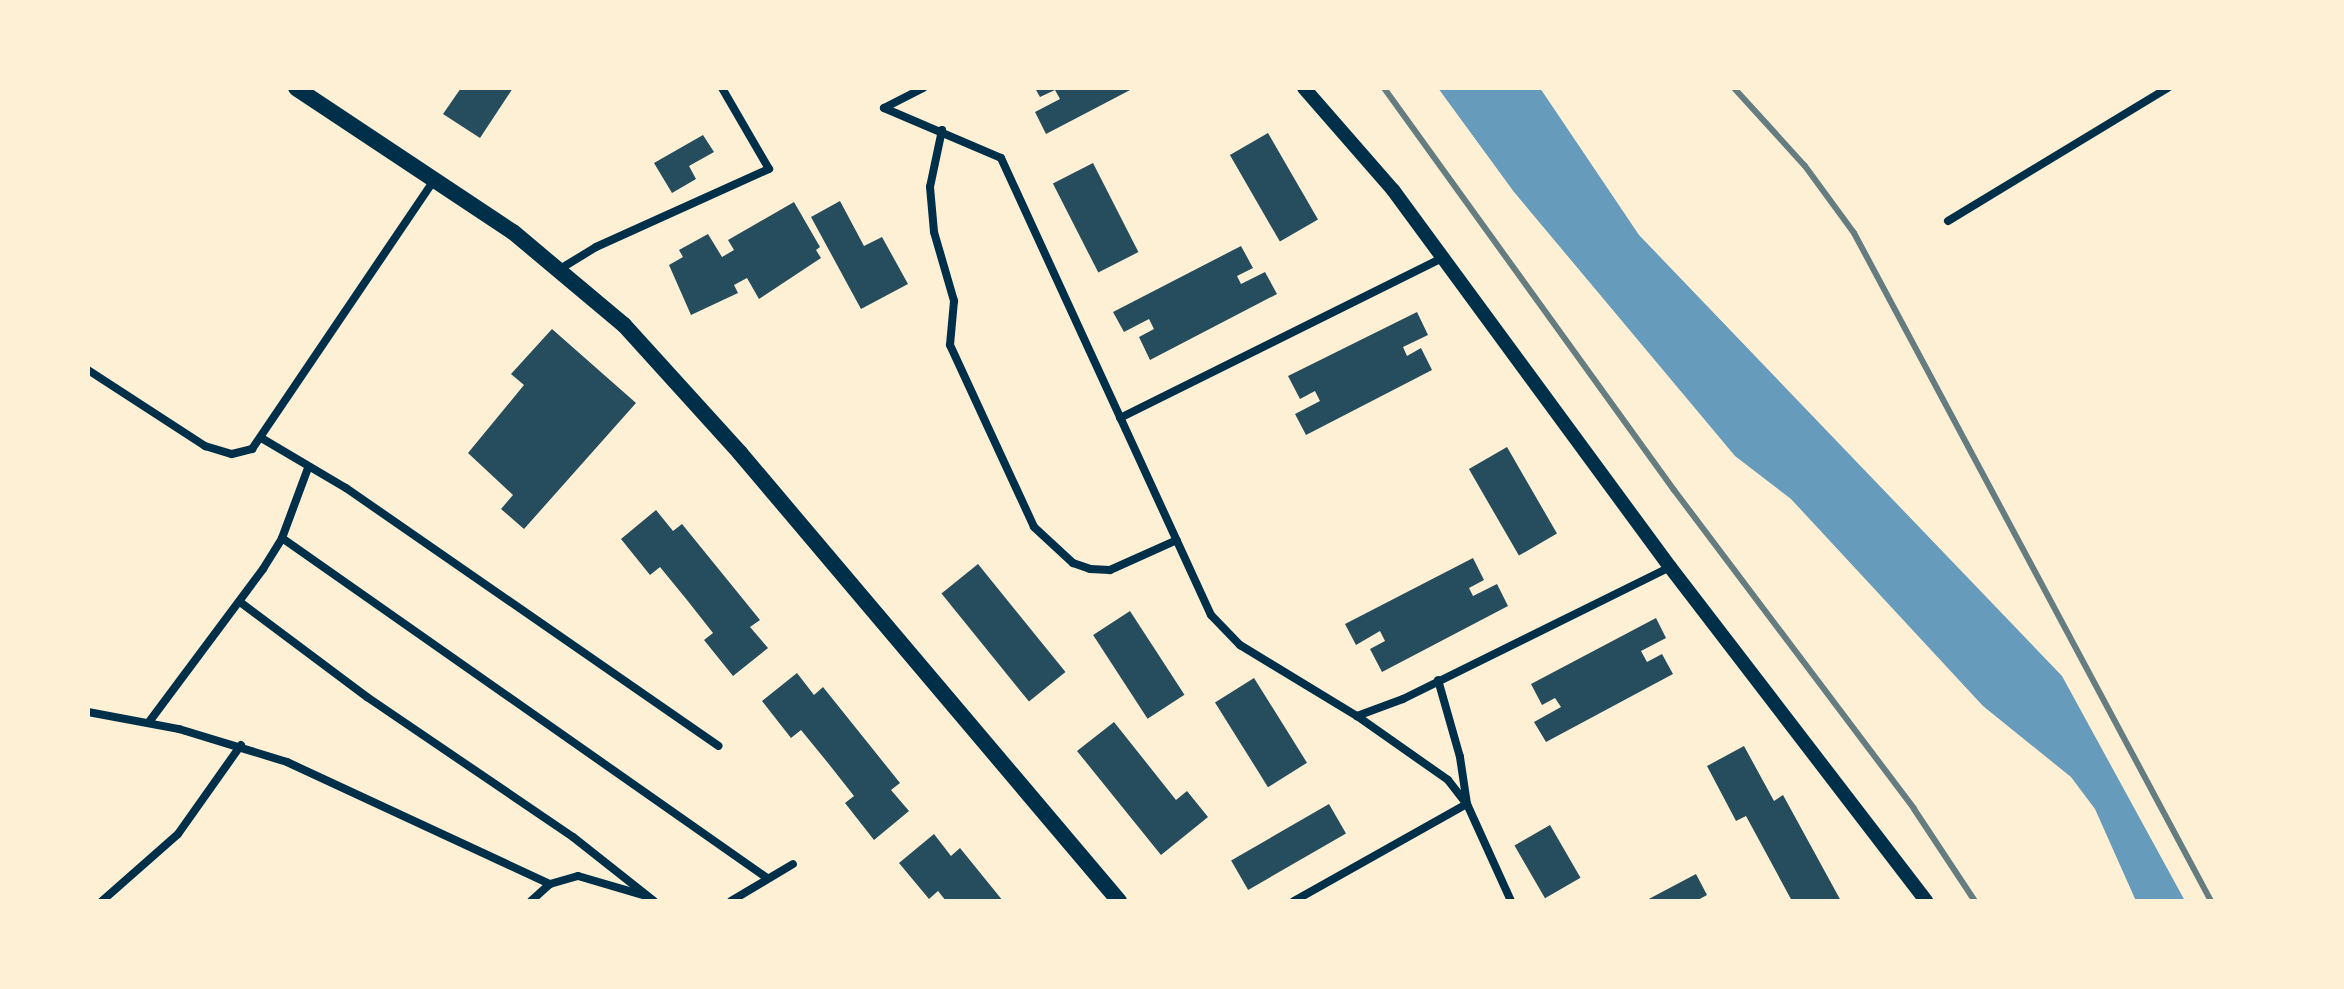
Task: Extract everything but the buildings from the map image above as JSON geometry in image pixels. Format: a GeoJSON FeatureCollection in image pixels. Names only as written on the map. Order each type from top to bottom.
{"type":"FeatureCollection","features":[{"type":"Feature","properties":{"kind":"main road"},"geometry":{"type":"LineString","coordinates":[[296,88],[560,269],[667,369],[1119,901]]}},
{"type":"Feature","properties":{"kind":"main road"},"geometry":{"type":"LineString","coordinates":[[1304,88],[1384,178],[1670,567],[1926,901]]}},
{"type":"Feature","properties":{"kind":"street"},"geometry":{"type":"LineString","coordinates":[[560,269],[596,247],[769,169],[722,88]]}},
{"type":"Feature","properties":{"kind":"street"},"geometry":{"type":"LineString","coordinates":[[923,88],[884,108],[942,130],[1001,158],[1205,604],[1225,632],[1357,716],[1448,780],[1467,804]]}},
{"type":"Feature","properties":{"kind":"street"},"geometry":{"type":"LineString","coordinates":[[1948,221],[2168,88]]}},
{"type":"Feature","properties":{"kind":"street"},"geometry":{"type":"LineString","coordinates":[[942,130],[930,187],[934,232],[954,301],[950,345],[1034,527],[1073,563],[1090,569],[1110,570],[1177,540]]}},
{"type":"Feature","properties":{"kind":"street"},"geometry":{"type":"LineString","coordinates":[[88,370],[205,446],[232,454],[252,449],[263,439],[434,180]]}},
{"type":"Feature","properties":{"kind":"street"},"geometry":{"type":"LineString","coordinates":[[1120,418],[1442,258]]}},
{"type":"Feature","properties":{"kind":"street"},"geometry":{"type":"LineString","coordinates":[[263,439],[385,514],[718,746]]}},
{"type":"Feature","properties":{"kind":"street"},"geometry":{"type":"LineString","coordinates":[[149,722],[240,602],[282,538],[308,468]]}},
{"type":"Feature","properties":{"kind":"street"},"geometry":{"type":"LineString","coordinates":[[282,538],[767,878]]}},
{"type":"Feature","properties":{"kind":"street"},"geometry":{"type":"LineString","coordinates":[[1357,716],[1670,567]]}},
{"type":"Feature","properties":{"kind":"street"},"geometry":{"type":"LineString","coordinates":[[240,602],[652,899]]}},
{"type":"Feature","properties":{"kind":"street"},"geometry":{"type":"LineString","coordinates":[[1438,680],[1467,804],[1511,901]]}},
{"type":"Feature","properties":{"kind":"street"},"geometry":{"type":"LineString","coordinates":[[88,712],[149,722],[241,745],[349,789],[550,884],[592,878],[652,899]]}},
{"type":"Feature","properties":{"kind":"street"},"geometry":{"type":"LineString","coordinates":[[102,901],[178,834],[241,745]]}},
{"type":"Feature","properties":{"kind":"street"},"geometry":{"type":"LineString","coordinates":[[1294,901],[1467,804]]}},
{"type":"Feature","properties":{"kind":"street"},"geometry":{"type":"LineString","coordinates":[[731,901],[793,864]]}},
{"type":"Feature","properties":{"kind":"street"},"geometry":{"type":"LineString","coordinates":[[531,901],[550,884]]}},
{"type":"Feature","properties":{"kind":"water"},"geometry":{"type":"Polygon","coordinates":[[[1438,88],[1540,88],[1639,235],[2062,676],[2185,901],[2136,901],[2095,809],[2071,777],[1983,706],[1791,499],[1735,456],[1514,192],[1438,88]]]}},
{"type":"Feature","properties":{"kind":"railway"},"geometry":{"type":"LineString","coordinates":[[1384,88],[1674,490],[1914,809],[1975,901]]}},
{"type":"Feature","properties":{"kind":"railway"},"geometry":{"type":"LineString","coordinates":[[1734,88],[1805,166],[1854,233],[2211,901]]}}]}
